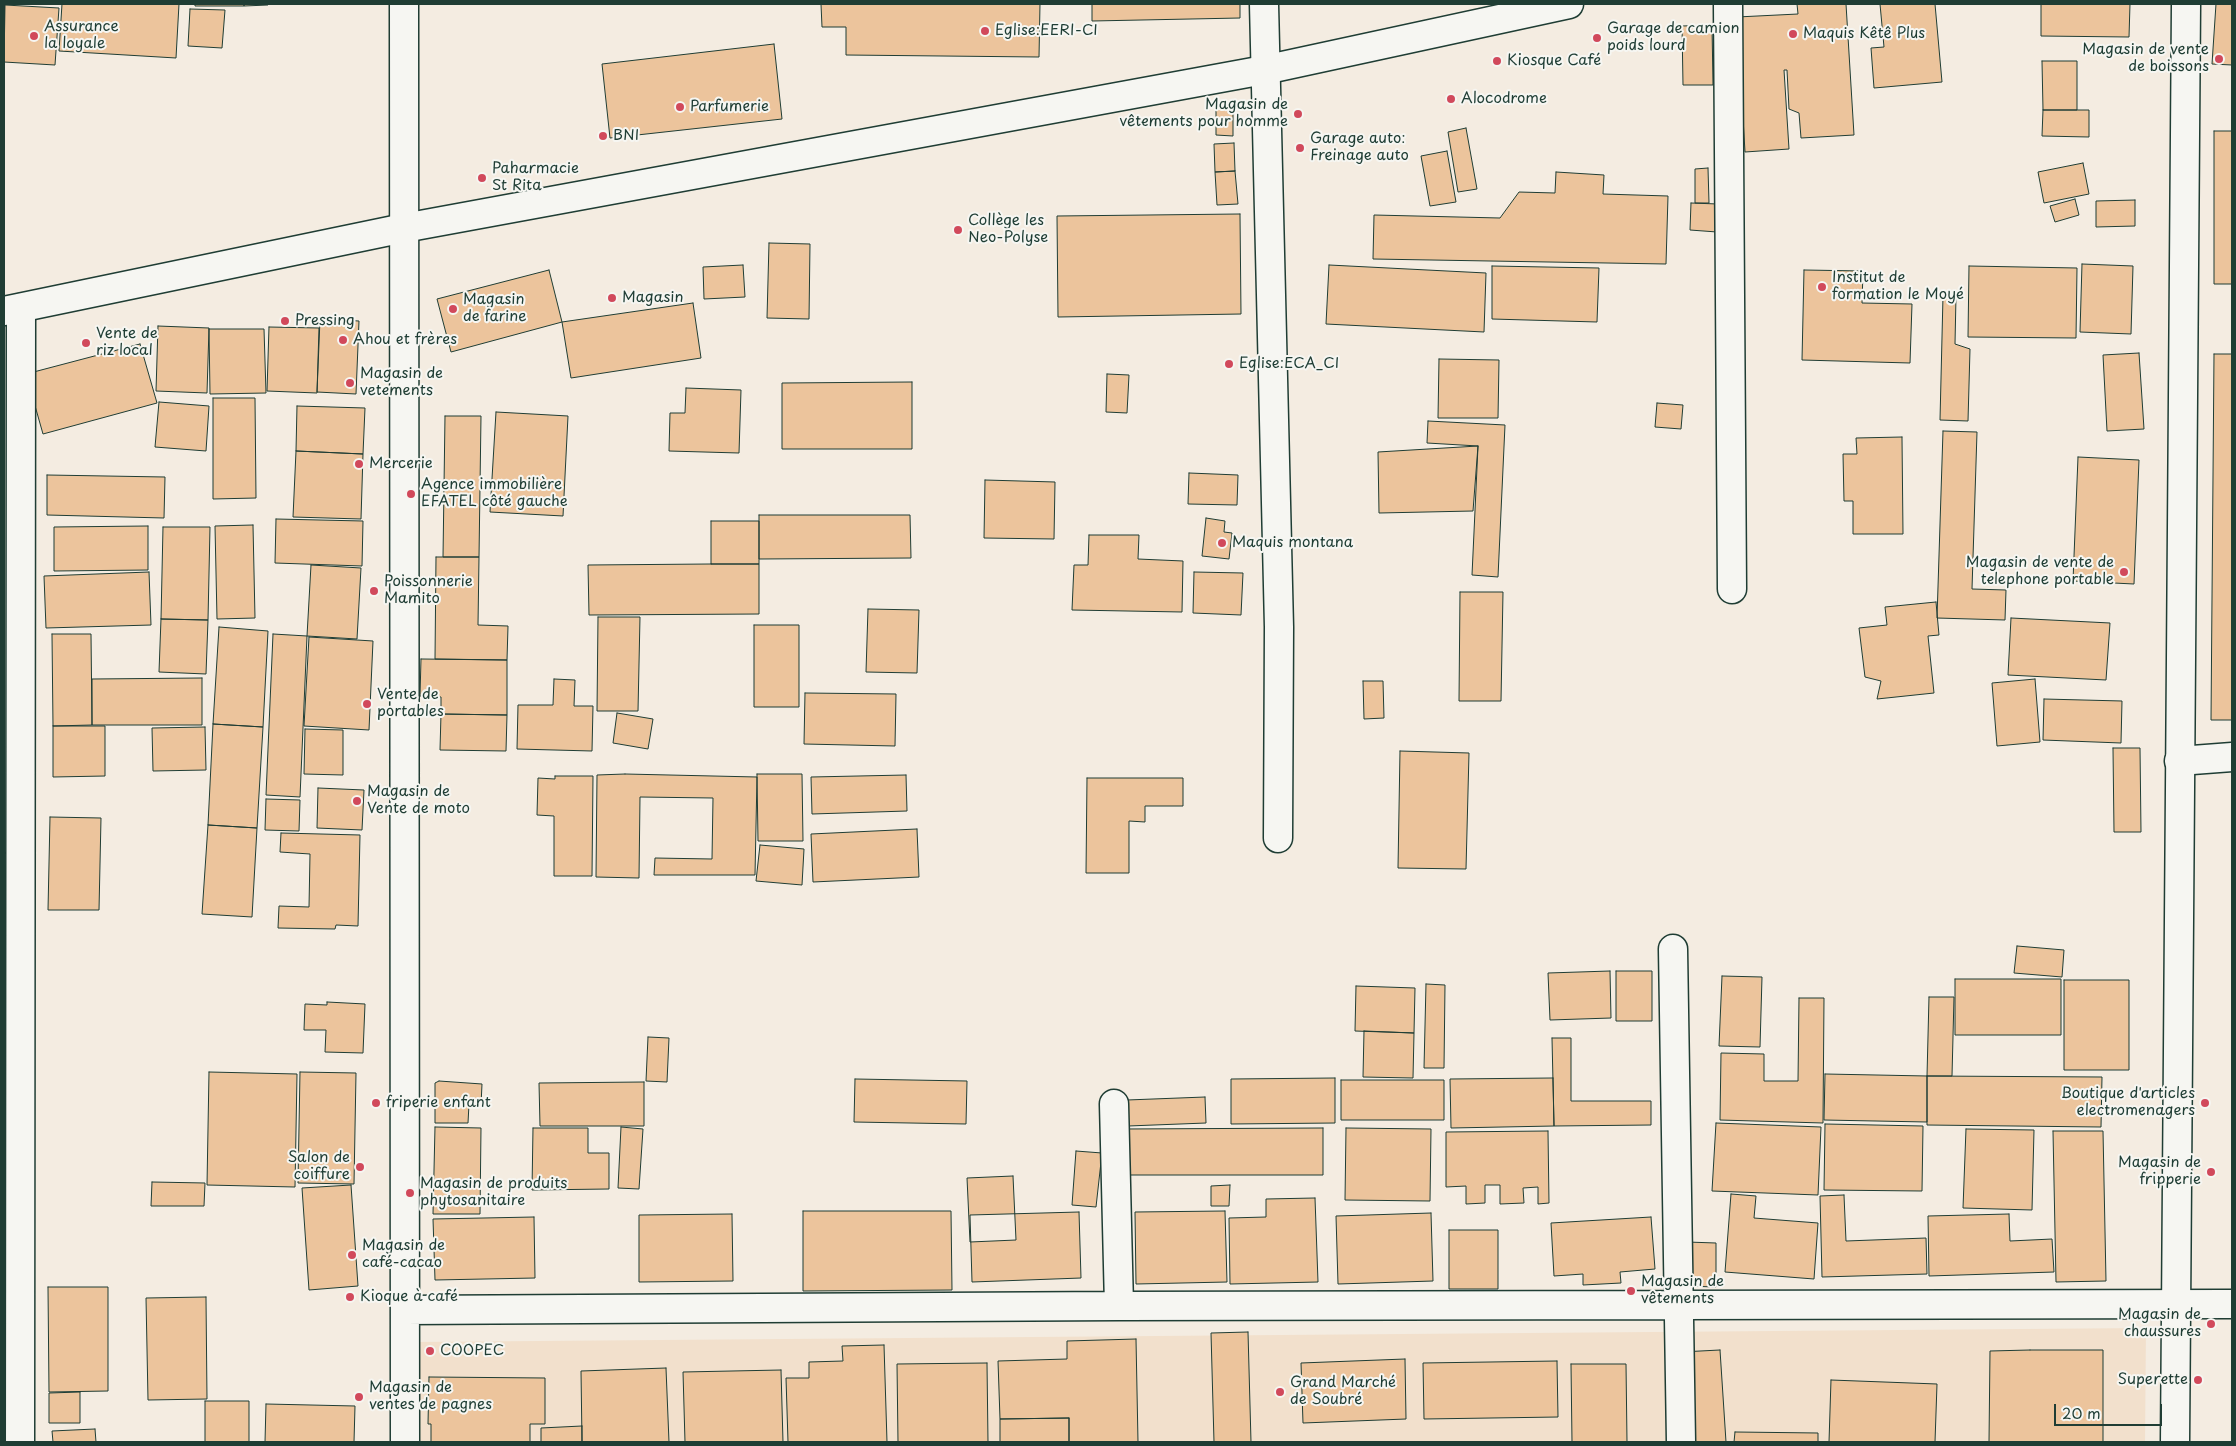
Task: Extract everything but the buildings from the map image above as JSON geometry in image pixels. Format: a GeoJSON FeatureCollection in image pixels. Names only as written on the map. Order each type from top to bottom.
{"type":"FeatureCollection","features":[{"type":"Feature","properties":{"kind":"street"},"geometry":{"type":"LineString","coordinates":[[404,4],[405,1442]]}},
{"type":"Feature","properties":{"kind":"street"},"geometry":{"type":"LineString","coordinates":[[1264,4],[1264,70],[1279,627],[1278,838]]}},
{"type":"Feature","properties":{"kind":"street"},"geometry":{"type":"LineString","coordinates":[[20,1442],[13,310],[404,228],[1264,70],[1569,4]]}},
{"type":"Feature","properties":{"kind":"street"},"geometry":{"type":"LineString","coordinates":[[1728,4],[1732,589]]}},
{"type":"Feature","properties":{"kind":"street"},"geometry":{"type":"LineString","coordinates":[[2175,1442],[2186,4]]}},
{"type":"Feature","properties":{"kind":"street"},"geometry":{"type":"LineString","coordinates":[[2179,761],[2232,756]]}},
{"type":"Feature","properties":{"kind":"street"},"geometry":{"type":"LineString","coordinates":[[1673,949],[1680,1442]]}},
{"type":"Feature","properties":{"kind":"street"},"geometry":{"type":"LineString","coordinates":[[1114,1104],[1119,1306]]}},
{"type":"Feature","properties":{"kind":"street"},"geometry":{"type":"LineString","coordinates":[[405,1310],[1119,1306],[2232,1304]]}},
{"type":"Feature","properties":{"kind":"shaded area","name":"Grand Marché de Soubré"},"geometry":{"type":"Polygon","coordinates":[[[2146,1328],[2145,1442],[414,1442],[414,1342],[2146,1328]]]}},
{"type":"Feature","properties":{"kind":"place","name":"Eglise:EERI-CI"},"geometry":{"type":"Point","coordinates":[985,31]}},
{"type":"Feature","properties":{"kind":"place","name":"Maquis Kêtê Plus"},"geometry":{"type":"Point","coordinates":[1793,34]}},
{"type":"Feature","properties":{"kind":"place","name":"Assurance la loyale"},"geometry":{"type":"Point","coordinates":[34,36]}},
{"type":"Feature","properties":{"kind":"place","name":"Garage de camion poids lourd"},"geometry":{"type":"Point","coordinates":[1597,38]}},
{"type":"Feature","properties":{"kind":"place","name":"Magasin de vente de boissons"},"geometry":{"type":"Point","coordinates":[2219,59]}},
{"type":"Feature","properties":{"kind":"place","name":"Kiosque Café"},"geometry":{"type":"Point","coordinates":[1497,61]}},
{"type":"Feature","properties":{"kind":"place","name":"Alocodrome"},"geometry":{"type":"Point","coordinates":[1451,99]}},
{"type":"Feature","properties":{"kind":"place","name":"Parfumerie"},"geometry":{"type":"Point","coordinates":[680,107]}},
{"type":"Feature","properties":{"kind":"place","name":"Magasin de vêtements pour homme"},"geometry":{"type":"Point","coordinates":[1298,114]}},
{"type":"Feature","properties":{"kind":"place","name":"BNI"},"geometry":{"type":"Point","coordinates":[603,136]}},
{"type":"Feature","properties":{"kind":"place","name":"Garage auto: Freinage auto"},"geometry":{"type":"Point","coordinates":[1300,148]}},
{"type":"Feature","properties":{"kind":"place","name":"Paharmacie St Rita"},"geometry":{"type":"Point","coordinates":[482,178]}},
{"type":"Feature","properties":{"kind":"place","name":"Collège les Neo-Polyse"},"geometry":{"type":"Point","coordinates":[958,230]}},
{"type":"Feature","properties":{"kind":"place","name":"Institut de formation le Moyé"},"geometry":{"type":"Point","coordinates":[1822,287]}},
{"type":"Feature","properties":{"kind":"place","name":"Magasin"},"geometry":{"type":"Point","coordinates":[612,298]}},
{"type":"Feature","properties":{"kind":"place","name":"Magasin de farine"},"geometry":{"type":"Point","coordinates":[453,309]}},
{"type":"Feature","properties":{"kind":"place","name":"Pressing"},"geometry":{"type":"Point","coordinates":[285,321]}},
{"type":"Feature","properties":{"kind":"place","name":"Ahou et frères"},"geometry":{"type":"Point","coordinates":[343,340]}},
{"type":"Feature","properties":{"kind":"place","name":"Vente de riz local"},"geometry":{"type":"Point","coordinates":[86,343]}},
{"type":"Feature","properties":{"kind":"place","name":"Eglise:ECA_CI"},"geometry":{"type":"Point","coordinates":[1229,364]}},
{"type":"Feature","properties":{"kind":"place","name":"Magasin de vetements"},"geometry":{"type":"Point","coordinates":[350,383]}},
{"type":"Feature","properties":{"kind":"place","name":"Mercerie"},"geometry":{"type":"Point","coordinates":[359,464]}},
{"type":"Feature","properties":{"kind":"place","name":"Agence immobilière EFATEL côté gauche"},"geometry":{"type":"Point","coordinates":[411,494]}},
{"type":"Feature","properties":{"kind":"place","name":"Maquis montana"},"geometry":{"type":"Point","coordinates":[1222,543]}},
{"type":"Feature","properties":{"kind":"place","name":"Magasin de vente de telephone portable"},"geometry":{"type":"Point","coordinates":[2124,572]}},
{"type":"Feature","properties":{"kind":"place","name":"Poissonnerie Mamito"},"geometry":{"type":"Point","coordinates":[374,591]}},
{"type":"Feature","properties":{"kind":"place","name":"Vente de portables"},"geometry":{"type":"Point","coordinates":[367,704]}},
{"type":"Feature","properties":{"kind":"place","name":"Magasin de Vente de moto"},"geometry":{"type":"Point","coordinates":[357,801]}},
{"type":"Feature","properties":{"kind":"place","name":"friperie enfant"},"geometry":{"type":"Point","coordinates":[376,1103]}},
{"type":"Feature","properties":{"kind":"place","name":"Boutique d'articles electromenagers"},"geometry":{"type":"Point","coordinates":[2205,1103]}},
{"type":"Feature","properties":{"kind":"place","name":"Salon de coiffure"},"geometry":{"type":"Point","coordinates":[360,1167]}},
{"type":"Feature","properties":{"kind":"place","name":"Magasin de fripperie"},"geometry":{"type":"Point","coordinates":[2211,1172]}},
{"type":"Feature","properties":{"kind":"place","name":"Magasin de produits phytosanitaire"},"geometry":{"type":"Point","coordinates":[410,1193]}},
{"type":"Feature","properties":{"kind":"place","name":"Magasin de café-cacao"},"geometry":{"type":"Point","coordinates":[352,1255]}},
{"type":"Feature","properties":{"kind":"place","name":"Magasin de vêtements"},"geometry":{"type":"Point","coordinates":[1631,1291]}},
{"type":"Feature","properties":{"kind":"place","name":"Kioque à café"},"geometry":{"type":"Point","coordinates":[350,1297]}},
{"type":"Feature","properties":{"kind":"place","name":"Magasin de chaussures"},"geometry":{"type":"Point","coordinates":[2211,1324]}},
{"type":"Feature","properties":{"kind":"place","name":"COOPEC"},"geometry":{"type":"Point","coordinates":[430,1351]}},
{"type":"Feature","properties":{"kind":"place","name":"Superette"},"geometry":{"type":"Point","coordinates":[2198,1380]}},
{"type":"Feature","properties":{"kind":"place","name":"Grand Marché de Soubré"},"geometry":{"type":"Point","coordinates":[1280,1392]}},
{"type":"Feature","properties":{"kind":"place","name":"Magasin de ventes de pagnes"},"geometry":{"type":"Point","coordinates":[359,1397]}}]}
